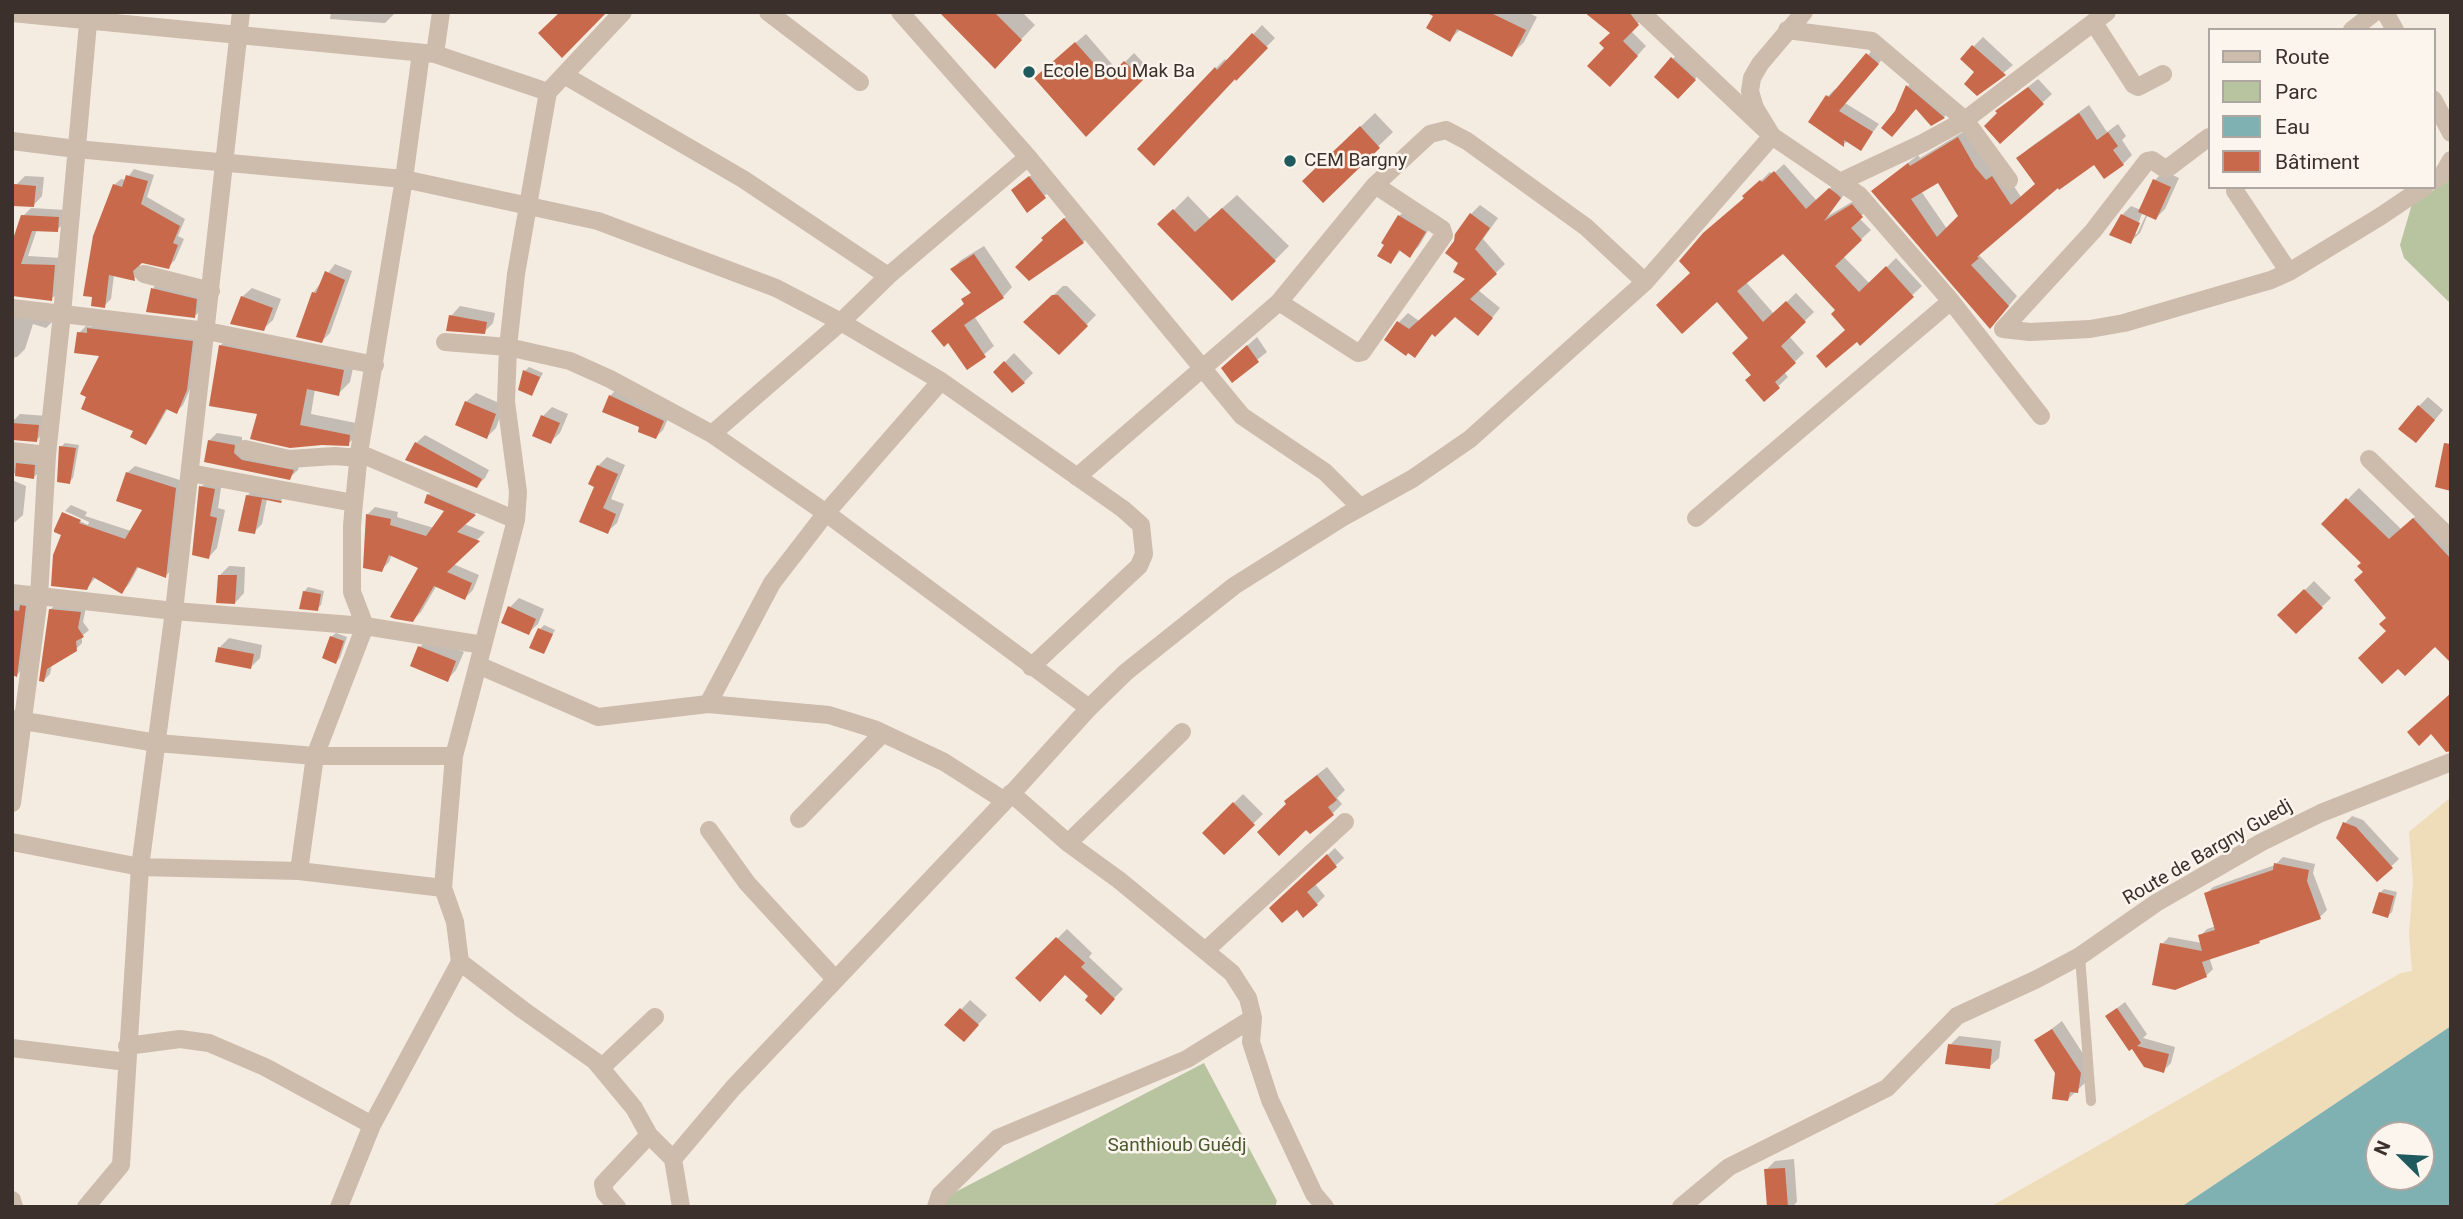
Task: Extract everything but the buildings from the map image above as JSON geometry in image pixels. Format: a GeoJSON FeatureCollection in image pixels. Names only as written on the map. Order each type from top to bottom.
{"type":"FeatureCollection","features":[{"type":"Feature","properties":{"kind":"street"},"geometry":{"type":"LineString","coordinates":[[86,1207],[121,1165],[140,867],[174,611],[241,12]]}},
{"type":"Feature","properties":{"kind":"street"},"geometry":{"type":"LineString","coordinates":[[299,871],[315,756],[365,626],[352,592],[352,526],[359,455],[404,179],[428,53],[441,12]]}},
{"type":"Feature","properties":{"kind":"street"},"geometry":{"type":"LineString","coordinates":[[339,1207],[372,1125],[460,962],[455,922],[443,888],[454,756],[516,520],[518,492],[506,402],[508,347],[516,274],[548,92],[623,12]]}},
{"type":"Feature","properties":{"kind":"street"},"geometry":{"type":"LineString","coordinates":[[768,12],[860,82]]}},
{"type":"Feature","properties":{"kind":"street"},"geometry":{"type":"LineString","coordinates":[[900,12],[1028,157],[1242,416],[1325,472],[1360,507]]}},
{"type":"Feature","properties":{"kind":"street"},"geometry":{"type":"LineString","coordinates":[[1641,12],[1772,136],[1859,195],[1951,301],[2041,416]]}},
{"type":"Feature","properties":{"kind":"street"},"geometry":{"type":"LineString","coordinates":[[1772,136],[1755,108],[1750,91],[1752,78],[1760,64],[1804,12]]}},
{"type":"Feature","properties":{"kind":"street"},"geometry":{"type":"LineString","coordinates":[[2355,28],[2375,12]]}},
{"type":"Feature","properties":{"kind":"street"},"geometry":{"type":"LineString","coordinates":[[2385,12],[2394,28]]}},
{"type":"Feature","properties":{"kind":"street"},"geometry":{"type":"LineString","coordinates":[[12,13],[88,17],[238,36],[428,53],[548,92]]}},
{"type":"Feature","properties":{"kind":"street"},"geometry":{"type":"LineString","coordinates":[[12,803],[18,720],[39,597],[47,455],[88,17]]}},
{"type":"Feature","properties":{"kind":"street"},"geometry":{"type":"LineString","coordinates":[[1840,182],[1965,120],[2101,18],[2134,85],[2138,87],[2163,74]]}},
{"type":"Feature","properties":{"kind":"street"},"geometry":{"type":"LineString","coordinates":[[1787,30],[1872,41],[1965,120],[2009,180]]}},
{"type":"Feature","properties":{"kind":"street"},"geometry":{"type":"LineString","coordinates":[[564,75],[743,179],[888,276]]}},
{"type":"Feature","properties":{"kind":"street"},"geometry":{"type":"LineString","coordinates":[[2435,103],[2451,133]]}},
{"type":"Feature","properties":{"kind":"street"},"geometry":{"type":"LineString","coordinates":[[1077,477],[1279,302],[1376,185],[1430,134],[1446,130],[1467,141],[1586,227],[1645,282]]}},
{"type":"Feature","properties":{"kind":"street"},"geometry":{"type":"LineString","coordinates":[[673,1159],[733,1088],[1089,708],[1136,663],[1234,586],[1360,507],[1412,479],[1470,439],[1645,282],[1772,136]]}},
{"type":"Feature","properties":{"kind":"street"},"geometry":{"type":"LineString","coordinates":[[2208,138],[2168,168],[2165,169],[2152,160],[2147,161],[2093,231],[2003,329],[2030,332],[2090,329],[2124,323],[2271,280],[2289,272],[2421,189]]}},
{"type":"Feature","properties":{"kind":"street"},"geometry":{"type":"LineString","coordinates":[[12,141],[404,179],[528,205],[598,221],[719,265],[776,288],[842,322],[941,381],[1123,509],[1140,525],[1144,554],[1139,566],[1031,667]]}},
{"type":"Feature","properties":{"kind":"street"},"geometry":{"type":"LineString","coordinates":[[712,434],[842,322],[888,276],[1028,157]]}},
{"type":"Feature","properties":{"kind":"street"},"geometry":{"type":"LineString","coordinates":[[2435,180],[2443,174],[2451,160]]}},
{"type":"Feature","properties":{"kind":"street"},"geometry":{"type":"LineString","coordinates":[[1279,302],[1359,353],[1362,352],[1444,235],[1442,229],[1376,185]]}},
{"type":"Feature","properties":{"kind":"street"},"geometry":{"type":"LineString","coordinates":[[2235,191],[2289,272]]}},
{"type":"Feature","properties":{"kind":"street"},"geometry":{"type":"LineString","coordinates":[[145,274],[211,291]]}},
{"type":"Feature","properties":{"kind":"street"},"geometry":{"type":"LineString","coordinates":[[1696,518],[1951,301]]}},
{"type":"Feature","properties":{"kind":"street"},"geometry":{"type":"LineString","coordinates":[[12,308],[207,331],[375,365]]}},
{"type":"Feature","properties":{"kind":"street"},"geometry":{"type":"LineString","coordinates":[[445,342],[508,347],[570,361],[610,379],[712,434],[826,513],[1089,708]]}},
{"type":"Feature","properties":{"kind":"street"},"geometry":{"type":"LineString","coordinates":[[708,704],[772,583],[826,513],[941,381]]}},
{"type":"Feature","properties":{"kind":"street"},"geometry":{"type":"LineString","coordinates":[[246,449],[289,459],[359,455],[516,520]]}},
{"type":"Feature","properties":{"kind":"street"},"geometry":{"type":"LineString","coordinates":[[12,452],[47,455]]}},
{"type":"Feature","properties":{"kind":"street"},"geometry":{"type":"LineString","coordinates":[[2369,459],[2451,539]]}},
{"type":"Feature","properties":{"kind":"street"},"geometry":{"type":"LineString","coordinates":[[190,473],[354,503]]}},
{"type":"Feature","properties":{"kind":"street"},"geometry":{"type":"LineString","coordinates":[[12,593],[174,611],[365,626],[484,645]]}},
{"type":"Feature","properties":{"kind":"street"},"geometry":{"type":"LineString","coordinates":[[478,665],[598,717],[708,704],[829,715],[883,733],[1008,797],[1119,880],[1232,973],[1248,998],[1253,1018],[1251,1042],[1270,1100],[1316,1203]]}},
{"type":"Feature","properties":{"kind":"street"},"geometry":{"type":"LineString","coordinates":[[18,720],[157,743],[315,756],[454,756]]}},
{"type":"Feature","properties":{"kind":"street"},"geometry":{"type":"LineString","coordinates":[[1068,843],[1182,732]]}},
{"type":"Feature","properties":{"kind":"street"},"geometry":{"type":"LineString","coordinates":[[799,818],[883,733]]}},
{"type":"Feature","properties":{"kind":"street","name":"Route de Bargny Guedj"},"geometry":{"type":"LineString","coordinates":[[1681,1207],[1729,1167],[1887,1088],[1957,1016],[2080,956],[2156,903],[2262,842],[2321,813],[2451,762]]}},
{"type":"Feature","properties":{"kind":"street"},"geometry":{"type":"LineString","coordinates":[[1205,951],[1345,822]]}},
{"type":"Feature","properties":{"kind":"street"},"geometry":{"type":"LineString","coordinates":[[709,830],[747,883],[835,979]]}},
{"type":"Feature","properties":{"kind":"street"},"geometry":{"type":"LineString","coordinates":[[12,842],[140,867],[299,871],[443,888]]}},
{"type":"Feature","properties":{"kind":"street"},"geometry":{"type":"LineString","coordinates":[[460,962],[595,1061],[634,1108],[649,1135],[673,1159],[681,1207]]}},
{"type":"Feature","properties":{"kind":"street"},"geometry":{"type":"LineString","coordinates":[[601,1068],[655,1017]]}},
{"type":"Feature","properties":{"kind":"street"},"geometry":{"type":"LineString","coordinates":[[936,1207],[940,1195],[998,1138],[1187,1059],[1253,1018]]}},
{"type":"Feature","properties":{"kind":"street"},"geometry":{"type":"LineString","coordinates":[[12,1048],[127,1054],[180,1039],[209,1043],[265,1067],[372,1125]]}},
{"type":"Feature","properties":{"kind":"street"},"geometry":{"type":"LineString","coordinates":[[617,1207],[605,1193],[603,1184],[649,1135]]}},
{"type":"Feature","properties":{"kind":"street"},"geometry":{"type":"LineString","coordinates":[[12,1200],[14,1207]]}},
{"type":"Feature","properties":{"kind":"lane"},"geometry":{"type":"LineString","coordinates":[[2080,956],[2091,1101]]}},
{"type":"Feature","properties":{"kind":"green space"},"geometry":{"type":"Polygon","coordinates":[[[2451,179],[2451,304],[2404,258],[2400,245],[2412,204],[2451,179]]]}},
{"type":"Feature","properties":{"kind":"green space","name":"Santhioub Guédj"},"geometry":{"type":"Polygon","coordinates":[[[1204,1063],[1277,1201],[1275,1207],[941,1207],[940,1200],[1204,1063]]]}},
{"type":"Feature","properties":{"kind":"sand"},"geometry":{"type":"Polygon","coordinates":[[[2451,797],[2451,1026],[2181,1207],[1990,1207],[2401,973],[2412,971],[2409,934],[2413,882],[2409,832],[2451,797]]]}},
{"type":"Feature","properties":{"kind":"water"},"geometry":{"type":"Polygon","coordinates":[[[2451,1026],[2451,1207],[2181,1207],[2451,1026]]]}},
{"type":"Feature","properties":{"kind":"place","name":"Ecole Bou Mak Ba"},"geometry":{"type":"Point","coordinates":[1029,72]}},
{"type":"Feature","properties":{"kind":"place","name":"CEM Bargny"},"geometry":{"type":"Point","coordinates":[1290,161]}}]}
